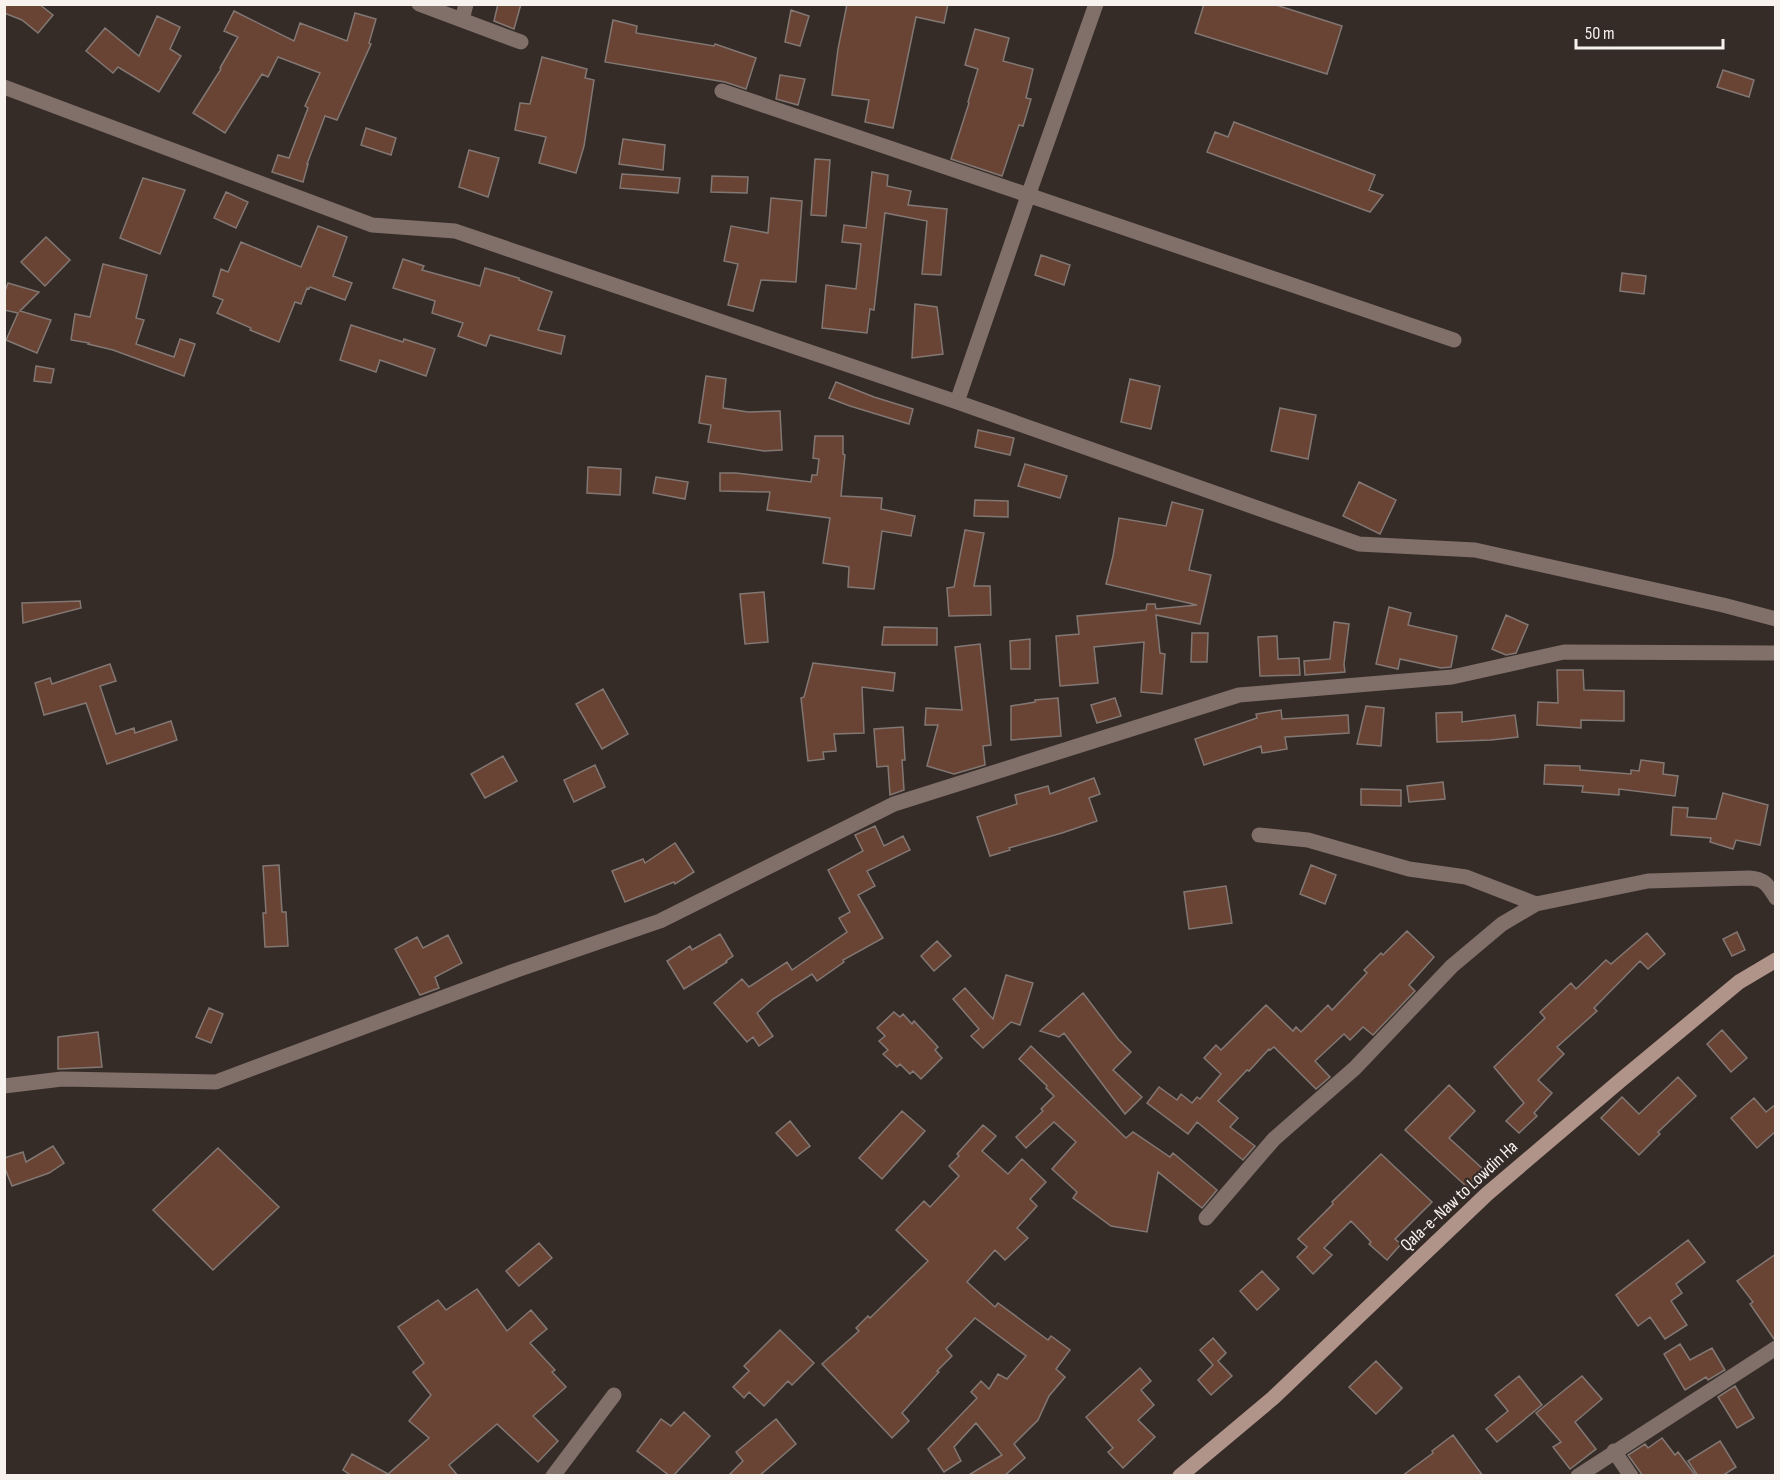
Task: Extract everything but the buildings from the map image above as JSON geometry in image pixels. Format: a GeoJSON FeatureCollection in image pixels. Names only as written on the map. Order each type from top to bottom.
{"type":"FeatureCollection","features":[{"type":"Feature","properties":{"kind":"main road","name":"Qala-e-Naw to Lowdin Ha"},"geometry":{"type":"LineString","coordinates":[[1180,1476],[1273,1398],[1487,1194],[1739,982],[1776,960]]}},
{"type":"Feature","properties":{"kind":"street"},"geometry":{"type":"LineString","coordinates":[[419,4],[521,42]]}},
{"type":"Feature","properties":{"kind":"street"},"geometry":{"type":"LineString","coordinates":[[462,20],[466,4]]}},
{"type":"Feature","properties":{"kind":"street"},"geometry":{"type":"LineString","coordinates":[[957,402],[1096,4]]}},
{"type":"Feature","properties":{"kind":"street"},"geometry":{"type":"LineString","coordinates":[[4,87],[372,225],[455,231],[957,402],[1359,544],[1475,549],[1724,605],[1776,619]]}},
{"type":"Feature","properties":{"kind":"street"},"geometry":{"type":"LineString","coordinates":[[722,91],[1454,340]]}},
{"type":"Feature","properties":{"kind":"street"},"geometry":{"type":"LineString","coordinates":[[4,1086],[62,1080],[216,1082],[517,970],[660,921],[894,804],[1239,695],[1452,677],[1564,651],[1776,653]]}},
{"type":"Feature","properties":{"kind":"street"},"geometry":{"type":"LineString","coordinates":[[1259,835],[1308,840],[1409,869],[1466,877],[1536,904]]}},
{"type":"Feature","properties":{"kind":"street"},"geometry":{"type":"LineString","coordinates":[[1206,1218],[1274,1139],[1355,1068],[1452,966],[1502,924],[1536,904],[1648,881],[1715,879],[1758,879],[1767,885],[1776,898]]}},
{"type":"Feature","properties":{"kind":"street"},"geometry":{"type":"LineString","coordinates":[[1578,1476],[1776,1348]]}},
{"type":"Feature","properties":{"kind":"street"},"geometry":{"type":"LineString","coordinates":[[553,1476],[614,1395]]}},
{"type":"Feature","properties":{"kind":"street"},"geometry":{"type":"LineString","coordinates":[[1614,1451],[1631,1476]]}}]}
